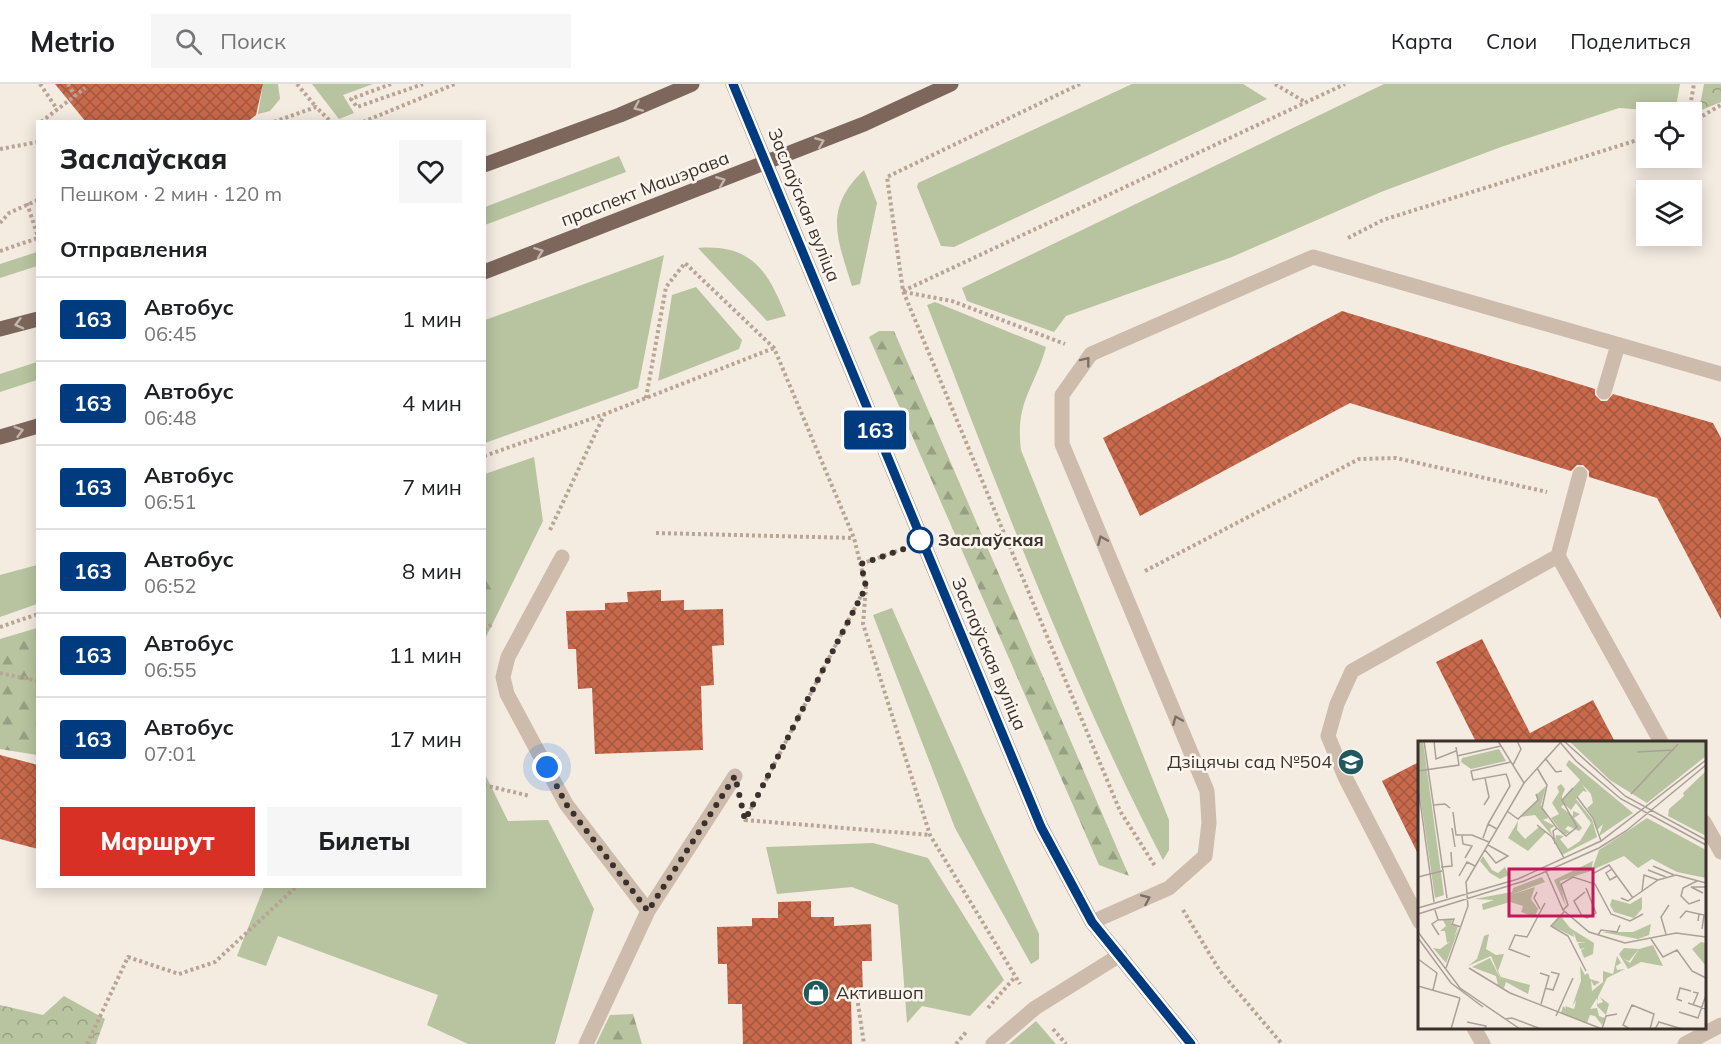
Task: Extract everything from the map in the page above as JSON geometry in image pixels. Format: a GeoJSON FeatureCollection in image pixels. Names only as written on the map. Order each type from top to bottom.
{"type":"FeatureCollection","features":[{"type":"Feature","properties":{"kind":"main road"},"geometry":{"type":"LineString","coordinates":[[486,164],[620,115],[692,84]]}},
{"type":"Feature","properties":{"kind":"main road","name":"Заслаўская вуліца"},"geometry":{"type":"LineString","coordinates":[[733,84],[921,543],[1041,827],[1092,922],[1191,1044]]}},
{"type":"Feature","properties":{"kind":"main road","name":"праспект Машэрава"},"geometry":{"type":"LineString","coordinates":[[486,271],[864,124],[951,84]]}},
{"type":"Feature","properties":{"kind":"main road"},"geometry":{"type":"LineString","coordinates":[[0,329],[36,320]]}},
{"type":"Feature","properties":{"kind":"main road"},"geometry":{"type":"LineString","coordinates":[[0,437],[36,427]]}},
{"type":"Feature","properties":{"kind":"lane"},"geometry":{"type":"LineString","coordinates":[[1092,922],[1169,888],[1205,856],[1209,823],[1207,791],[1062,444],[1062,395],[1090,354],[1313,257],[1721,374]]}},
{"type":"Feature","properties":{"kind":"lane"},"geometry":{"type":"LineString","coordinates":[[1604,392],[1618,345]]}},
{"type":"Feature","properties":{"kind":"lane"},"geometry":{"type":"LineString","coordinates":[[1580,474],[1558,556],[1660,741]]}},
{"type":"Feature","properties":{"kind":"lane"},"geometry":{"type":"LineString","coordinates":[[1418,920],[1345,777],[1328,736],[1337,704],[1352,671],[1558,556]]}},
{"type":"Feature","properties":{"kind":"lane"},"geometry":{"type":"LineString","coordinates":[[562,557],[508,657],[503,677],[507,694],[566,804],[648,911]]}},
{"type":"Feature","properties":{"kind":"lane"},"geometry":{"type":"LineString","coordinates":[[586,1044],[648,911],[735,776]]}},
{"type":"Feature","properties":{"kind":"lane"},"geometry":{"type":"LineString","coordinates":[[1706,826],[1721,852]]}},
{"type":"Feature","properties":{"kind":"lane"},"geometry":{"type":"LineString","coordinates":[[993,1044],[1035,1008],[1120,955]]}},
{"type":"Feature","properties":{"kind":"lane"},"geometry":{"type":"LineString","coordinates":[[1685,1044],[1721,1025]]}},
{"type":"Feature","properties":{"kind":"lane"},"geometry":{"type":"LineString","coordinates":[[1475,1029],[1483,1044]]}},
{"type":"Feature","properties":{"kind":"path"},"geometry":{"type":"LineString","coordinates":[[40,84],[57,109]]}},
{"type":"Feature","properties":{"kind":"path"},"geometry":{"type":"LineString","coordinates":[[68,84],[75,96]]}},
{"type":"Feature","properties":{"kind":"path"},"geometry":{"type":"LineString","coordinates":[[297,84],[329,120]]}},
{"type":"Feature","properties":{"kind":"path"},"geometry":{"type":"LineString","coordinates":[[391,84],[351,99],[357,107],[423,84]]}},
{"type":"Feature","properties":{"kind":"path"},"geometry":{"type":"LineString","coordinates":[[368,120],[454,84]]}},
{"type":"Feature","properties":{"kind":"path"},"geometry":{"type":"LineString","coordinates":[[1080,84],[887,177],[903,291],[1120,811],[1220,971],[1282,1044]]}},
{"type":"Feature","properties":{"kind":"path"},"geometry":{"type":"LineString","coordinates":[[1275,84],[1306,103]]}},
{"type":"Feature","properties":{"kind":"path"},"geometry":{"type":"LineString","coordinates":[[903,291],[1345,84]]}},
{"type":"Feature","properties":{"kind":"path"},"geometry":{"type":"LineString","coordinates":[[1691,102],[1694,84]]}},
{"type":"Feature","properties":{"kind":"path"},"geometry":{"type":"LineString","coordinates":[[43,120],[85,88]]}},
{"type":"Feature","properties":{"kind":"path"},"geometry":{"type":"LineString","coordinates":[[1702,116],[1721,105]]}},
{"type":"Feature","properties":{"kind":"path"},"geometry":{"type":"LineString","coordinates":[[280,120],[316,107]]}},
{"type":"Feature","properties":{"kind":"path"},"geometry":{"type":"LineString","coordinates":[[1313,257],[1383,220],[1636,140]]}},
{"type":"Feature","properties":{"kind":"path"},"geometry":{"type":"LineString","coordinates":[[0,149],[36,142]]}},
{"type":"Feature","properties":{"kind":"path"},"geometry":{"type":"LineString","coordinates":[[0,223],[9,213],[36,201]]}},
{"type":"Feature","properties":{"kind":"path"},"geometry":{"type":"LineString","coordinates":[[27,203],[36,232]]}},
{"type":"Feature","properties":{"kind":"path"},"geometry":{"type":"LineString","coordinates":[[0,251],[36,239]]}},
{"type":"Feature","properties":{"kind":"path"},"geometry":{"type":"LineString","coordinates":[[646,398],[666,288],[686,263],[774,348],[854,538],[866,587],[863,624],[930,835],[1035,1008],[1066,1044]]}},
{"type":"Feature","properties":{"kind":"path"},"geometry":{"type":"LineString","coordinates":[[903,291],[952,301],[1050,339]]}},
{"type":"Feature","properties":{"kind":"path"},"geometry":{"type":"LineString","coordinates":[[486,455],[605,414],[774,348]]}},
{"type":"Feature","properties":{"kind":"path"},"geometry":{"type":"LineString","coordinates":[[549,532],[605,414]]}},
{"type":"Feature","properties":{"kind":"path"},"geometry":{"type":"LineString","coordinates":[[1120,584],[1359,459],[1396,458],[1573,498]]}},
{"type":"Feature","properties":{"kind":"path"},"geometry":{"type":"LineString","coordinates":[[656,532],[854,538]]}},
{"type":"Feature","properties":{"kind":"path"},"geometry":{"type":"LineString","coordinates":[[861,564],[921,543]]}},
{"type":"Feature","properties":{"kind":"path"},"geometry":{"type":"LineString","coordinates":[[762,788],[866,587]]}},
{"type":"Feature","properties":{"kind":"path"},"geometry":{"type":"LineString","coordinates":[[0,627],[36,615]]}},
{"type":"Feature","properties":{"kind":"path"},"geometry":{"type":"LineString","coordinates":[[486,628],[500,618]]}},
{"type":"Feature","properties":{"kind":"path"},"geometry":{"type":"LineString","coordinates":[[0,673],[36,681]]}},
{"type":"Feature","properties":{"kind":"path"},"geometry":{"type":"LineString","coordinates":[[735,776],[745,820]]}},
{"type":"Feature","properties":{"kind":"path"},"geometry":{"type":"LineString","coordinates":[[486,785],[566,804]]}},
{"type":"Feature","properties":{"kind":"path"},"geometry":{"type":"LineString","coordinates":[[745,820],[756,799]]}},
{"type":"Feature","properties":{"kind":"path"},"geometry":{"type":"LineString","coordinates":[[745,820],[930,835]]}},
{"type":"Feature","properties":{"kind":"path"},"geometry":{"type":"LineString","coordinates":[[87,1044],[128,957],[179,974],[215,962],[295,888]]}},
{"type":"Feature","properties":{"kind":"path"},"geometry":{"type":"LineString","coordinates":[[857,996],[864,1044]]}},
{"type":"Feature","properties":{"kind":"green space"},"geometry":{"type":"Polygon","coordinates":[[[263,84],[278,84],[280,99],[270,111],[258,114],[263,84]]]}},
{"type":"Feature","properties":{"kind":"green space"},"geometry":{"type":"Polygon","coordinates":[[[312,84],[373,84],[343,95],[354,113],[339,119],[312,84]]]}},
{"type":"Feature","properties":{"kind":"green space"},"geometry":{"type":"Polygon","coordinates":[[[1132,84],[1243,84],[1267,99],[954,247],[941,246],[917,187],[918,183],[1132,84]]]}},
{"type":"Feature","properties":{"kind":"green space"},"geometry":{"type":"Polygon","coordinates":[[[1384,84],[1680,84],[1677,102],[1636,102],[1636,109],[1619,108],[1501,147],[1381,192],[1232,257],[1066,316],[1054,332],[967,301],[962,288],[1384,84]]]}},
{"type":"Feature","properties":{"kind":"green space"},"geometry":{"type":"Polygon","coordinates":[[[1704,84],[1721,84],[1721,102],[1702,110],[1701,102],[1704,84]]]}},
{"type":"Feature","properties":{"kind":"green space"},"geometry":{"type":"Polygon","coordinates":[[[619,156],[626,172],[486,225],[486,207],[619,156]]]}},
{"type":"Feature","properties":{"kind":"green space"},"geometry":{"type":"Polygon","coordinates":[[[864,170],[877,203],[860,284],[852,286],[838,238],[838,211],[851,184],[864,170]]]}},
{"type":"Feature","properties":{"kind":"green space"},"geometry":{"type":"Polygon","coordinates":[[[698,248],[732,251],[756,264],[772,286],[786,316],[767,321],[698,248]]]}},
{"type":"Feature","properties":{"kind":"green space"},"geometry":{"type":"Polygon","coordinates":[[[36,252],[36,266],[0,278],[0,264],[36,252]]]}},
{"type":"Feature","properties":{"kind":"green space"},"geometry":{"type":"Polygon","coordinates":[[[664,255],[638,388],[486,443],[486,320],[664,255]]]}},
{"type":"Feature","properties":{"kind":"green space"},"geometry":{"type":"Polygon","coordinates":[[[696,287],[742,340],[739,349],[658,381],[672,295],[696,287]]]}},
{"type":"Feature","properties":{"kind":"green space"},"geometry":{"type":"Polygon","coordinates":[[[935,302],[1046,347],[1023,407],[1021,450],[1169,820],[1169,850],[1163,860],[1097,724],[1038,586],[927,305],[935,302]]]}},
{"type":"Feature","properties":{"kind":"green space"},"geometry":{"type":"Polygon","coordinates":[[[879,331],[894,331],[1129,876],[1099,865],[869,337],[879,331]]]}},
{"type":"Feature","properties":{"kind":"green space"},"geometry":{"type":"Polygon","coordinates":[[[36,362],[36,380],[0,392],[0,374],[36,362]]]}},
{"type":"Feature","properties":{"kind":"green space"},"geometry":{"type":"Polygon","coordinates":[[[534,457],[543,521],[486,637],[486,474],[534,457]]]}},
{"type":"Feature","properties":{"kind":"green space"},"geometry":{"type":"Polygon","coordinates":[[[36,565],[36,604],[0,617],[0,575],[36,565]]]}},
{"type":"Feature","properties":{"kind":"green space"},"geometry":{"type":"Polygon","coordinates":[[[486,569],[495,583],[486,610],[486,569]]]}},
{"type":"Feature","properties":{"kind":"green space"},"geometry":{"type":"Polygon","coordinates":[[[892,608],[1039,934],[1039,959],[1031,964],[955,828],[873,615],[892,608]]]}},
{"type":"Feature","properties":{"kind":"green space"},"geometry":{"type":"Polygon","coordinates":[[[36,629],[36,755],[0,749],[0,639],[36,629]]]}},
{"type":"Feature","properties":{"kind":"green space"},"geometry":{"type":"Polygon","coordinates":[[[486,776],[508,821],[548,820],[594,909],[555,1044],[468,1044],[427,1025],[438,995],[278,936],[266,966],[237,956],[264,888],[486,888],[486,776]]]}},
{"type":"Feature","properties":{"kind":"green space"},"geometry":{"type":"Polygon","coordinates":[[[873,843],[928,858],[1004,980],[970,1016],[922,1006],[907,1023],[898,905],[852,887],[777,894],[766,847],[873,843]]]}},
{"type":"Feature","properties":{"kind":"green space"},"geometry":{"type":"Polygon","coordinates":[[[64,996],[105,1019],[96,1044],[0,1044],[0,1005],[43,1015],[64,996]]]}},
{"type":"Feature","properties":{"kind":"green space"},"geometry":{"type":"Polygon","coordinates":[[[633,1014],[642,1044],[596,1044],[610,1015],[633,1014]]]}},
{"type":"Feature","properties":{"kind":"green space"},"geometry":{"type":"Polygon","coordinates":[[[1036,1021],[1056,1044],[1009,1044],[1036,1021]]]}},
{"type":"Feature","properties":{"kind":"building"},"geometry":{"type":"Polygon","coordinates":[[[55,84],[263,84],[256,115],[250,120],[84,120],[55,84]]]}},
{"type":"Feature","properties":{"kind":"building"},"geometry":{"type":"Polygon","coordinates":[[[1342,311],[1595,389],[1595,395],[1601,401],[1607,401],[1613,394],[1713,423],[1721,438],[1721,619],[1657,498],[1589,477],[1589,471],[1583,465],[1577,465],[1571,471],[1350,403],[1140,516],[1103,438],[1342,311]]]}},
{"type":"Feature","properties":{"kind":"building"},"geometry":{"type":"Polygon","coordinates":[[[661,590],[661,601],[684,600],[684,610],[723,609],[724,645],[712,646],[714,685],[701,686],[703,750],[595,754],[592,688],[578,689],[576,649],[568,649],[566,611],[605,610],[605,603],[628,602],[627,592],[661,590]]]}},
{"type":"Feature","properties":{"kind":"building"},"geometry":{"type":"Polygon","coordinates":[[[1482,639],[1530,733],[1593,700],[1614,741],[1476,741],[1436,662],[1482,639]]]}},
{"type":"Feature","properties":{"kind":"building"},"geometry":{"type":"Polygon","coordinates":[[[0,755],[36,764],[36,848],[0,839],[0,755]]]}},
{"type":"Feature","properties":{"kind":"building"},"geometry":{"type":"Polygon","coordinates":[[[1418,763],[1418,854],[1382,781],[1418,763]]]}},
{"type":"Feature","properties":{"kind":"building"},"geometry":{"type":"Polygon","coordinates":[[[811,901],[811,917],[834,917],[834,926],[871,924],[872,961],[862,961],[863,997],[851,997],[852,1044],[743,1044],[742,1004],[728,1004],[727,964],[718,964],[717,927],[752,926],[752,918],[778,918],[778,902],[811,901]]]}},
{"type":"Feature","properties":{"kind":"bus line","name":"163"},"geometry":{"type":"LineString","coordinates":[[733,84],[910,517],[1041,827],[1092,922],[1191,1044]]}},
{"type":"Feature","properties":{"kind":"place","name":"Заслаўская"},"geometry":{"type":"Point","coordinates":[920,540]}},
{"type":"Feature","properties":{"kind":"place","name":"Дзіцячы сад №504"},"geometry":{"type":"Point","coordinates":[1351,762]}},
{"type":"Feature","properties":{"kind":"place","name":"Актившоп"},"geometry":{"type":"Point","coordinates":[816,993]}},
{"type":"Feature","properties":{"kind":"route"},"geometry":{"type":"LineString","coordinates":[[547,767],[566,804],[648,911],[735,776],[745,820],[866,587],[861,564],[921,543],[920,540]]}}]}
